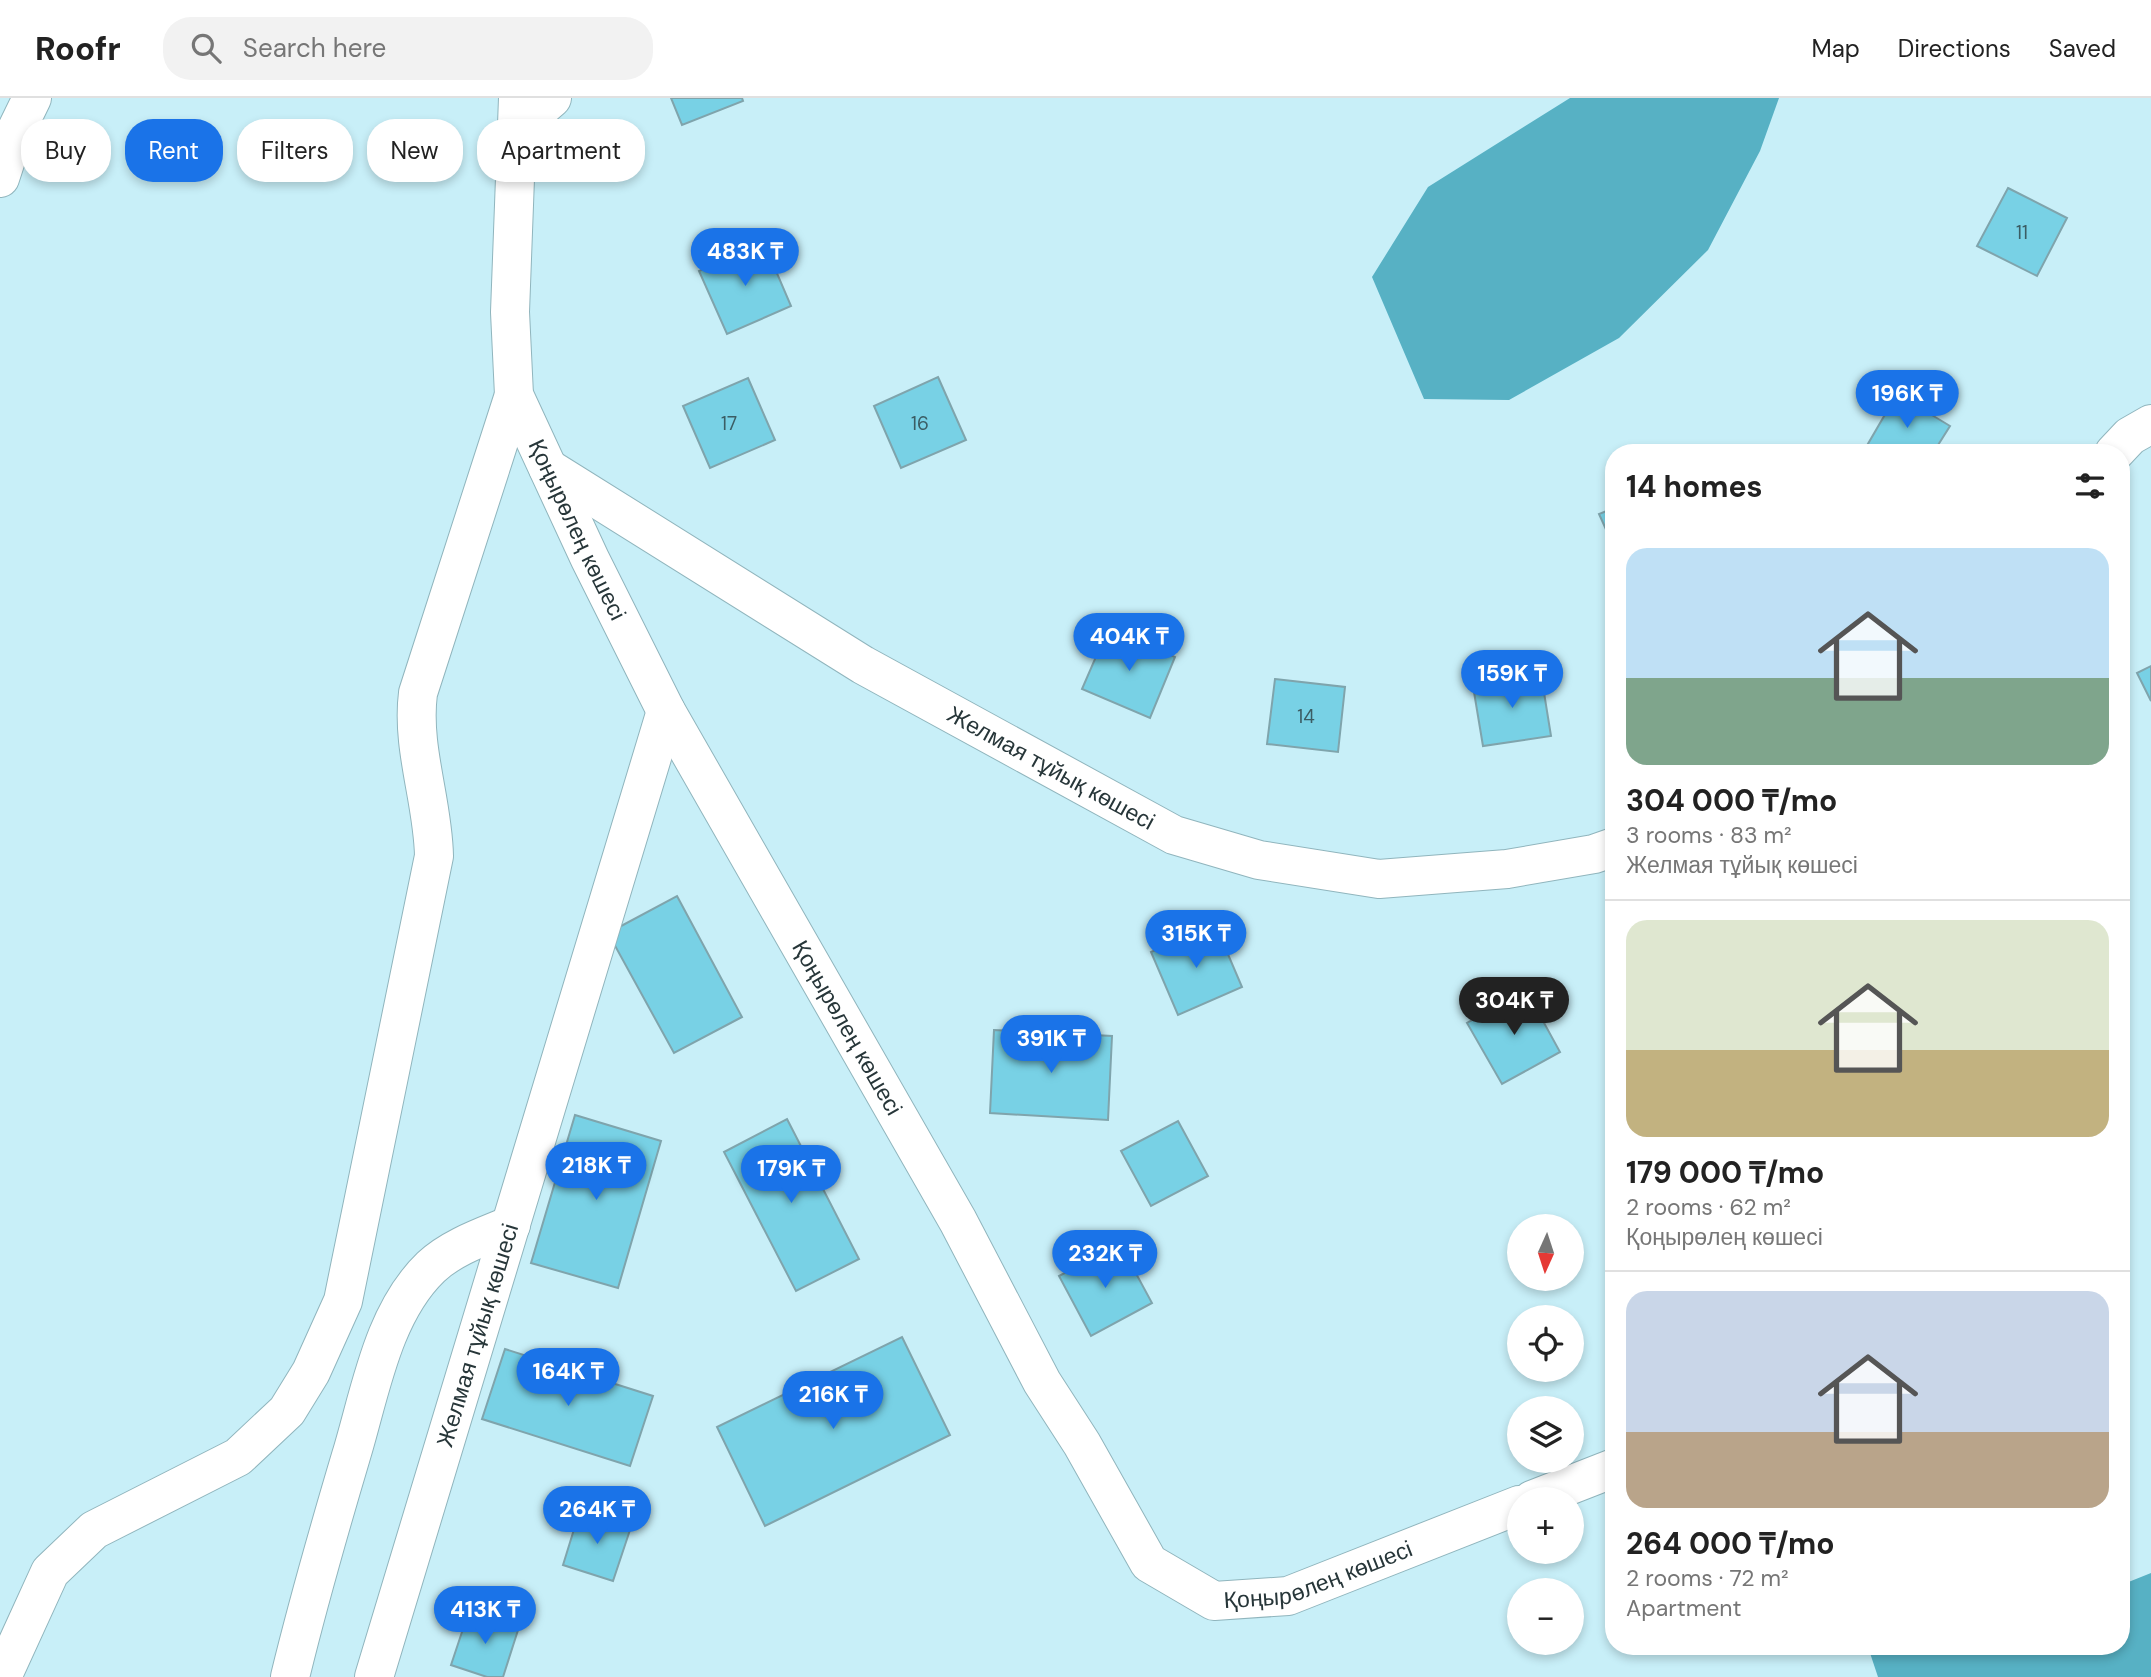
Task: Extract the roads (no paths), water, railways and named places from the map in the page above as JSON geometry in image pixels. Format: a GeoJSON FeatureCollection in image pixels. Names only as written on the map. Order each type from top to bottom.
{"type":"FeatureCollection","features":[{"type":"Feature","properties":{"kind":"street"},"geometry":{"type":"LineString","coordinates":[[0,178],[14,135],[32,98]]}},
{"type":"Feature","properties":{"kind":"street"},"geometry":{"type":"LineString","coordinates":[[517,114],[552,98]]}},
{"type":"Feature","properties":{"kind":"street","name":"Қоңырөлең көшесі"},"geometry":{"type":"LineString","coordinates":[[517,114],[510,312],[514,395],[666,711],[958,1222],[1042,1382],[1082,1444],[1149,1563],[1214,1601],[1288,1596],[1507,1510]]}},
{"type":"Feature","properties":{"kind":"street"},"geometry":{"type":"LineString","coordinates":[[2,1677],[50,1572],[94,1530],[238,1457],[287,1411],[311,1372],[343,1301],[434,856],[434,826],[414,722],[418,693],[514,395]]}},
{"type":"Feature","properties":{"kind":"street"},"geometry":{"type":"LineString","coordinates":[[2122,444],[2130,436],[2151,424]]}},
{"type":"Feature","properties":{"kind":"street","name":"Желмая тұйық көшесі"},"geometry":{"type":"LineString","coordinates":[[548,468],[863,666],[1174,835],[1259,860],[1379,879],[1507,869],[1605,850]]}},
{"type":"Feature","properties":{"kind":"street","name":"Желмая тұйық көшесі"},"geometry":{"type":"LineString","coordinates":[[374,1677],[666,711]]}},
{"type":"Feature","properties":{"kind":"street"},"geometry":{"type":"LineString","coordinates":[[290,1677],[311,1591],[377,1371],[397,1314],[433,1266],[468,1244],[511,1225]]}},
{"type":"Feature","properties":{"kind":"street"},"geometry":{"type":"LineString","coordinates":[[1565,1487],[1605,1472]]}},
{"type":"Feature","properties":{"kind":"water"},"geometry":{"type":"Polygon","coordinates":[[[1570,98],[1779,98],[1760,151],[1708,250],[1619,338],[1509,400],[1424,399],[1372,277],[1428,187],[1570,98]]]}},
{"type":"Feature","properties":{"kind":"water"},"geometry":{"type":"Polygon","coordinates":[[[2151,1573],[2151,1677],[1878,1677],[1871,1655],[2130,1655],[2130,1581],[2151,1573]]]}}]}
